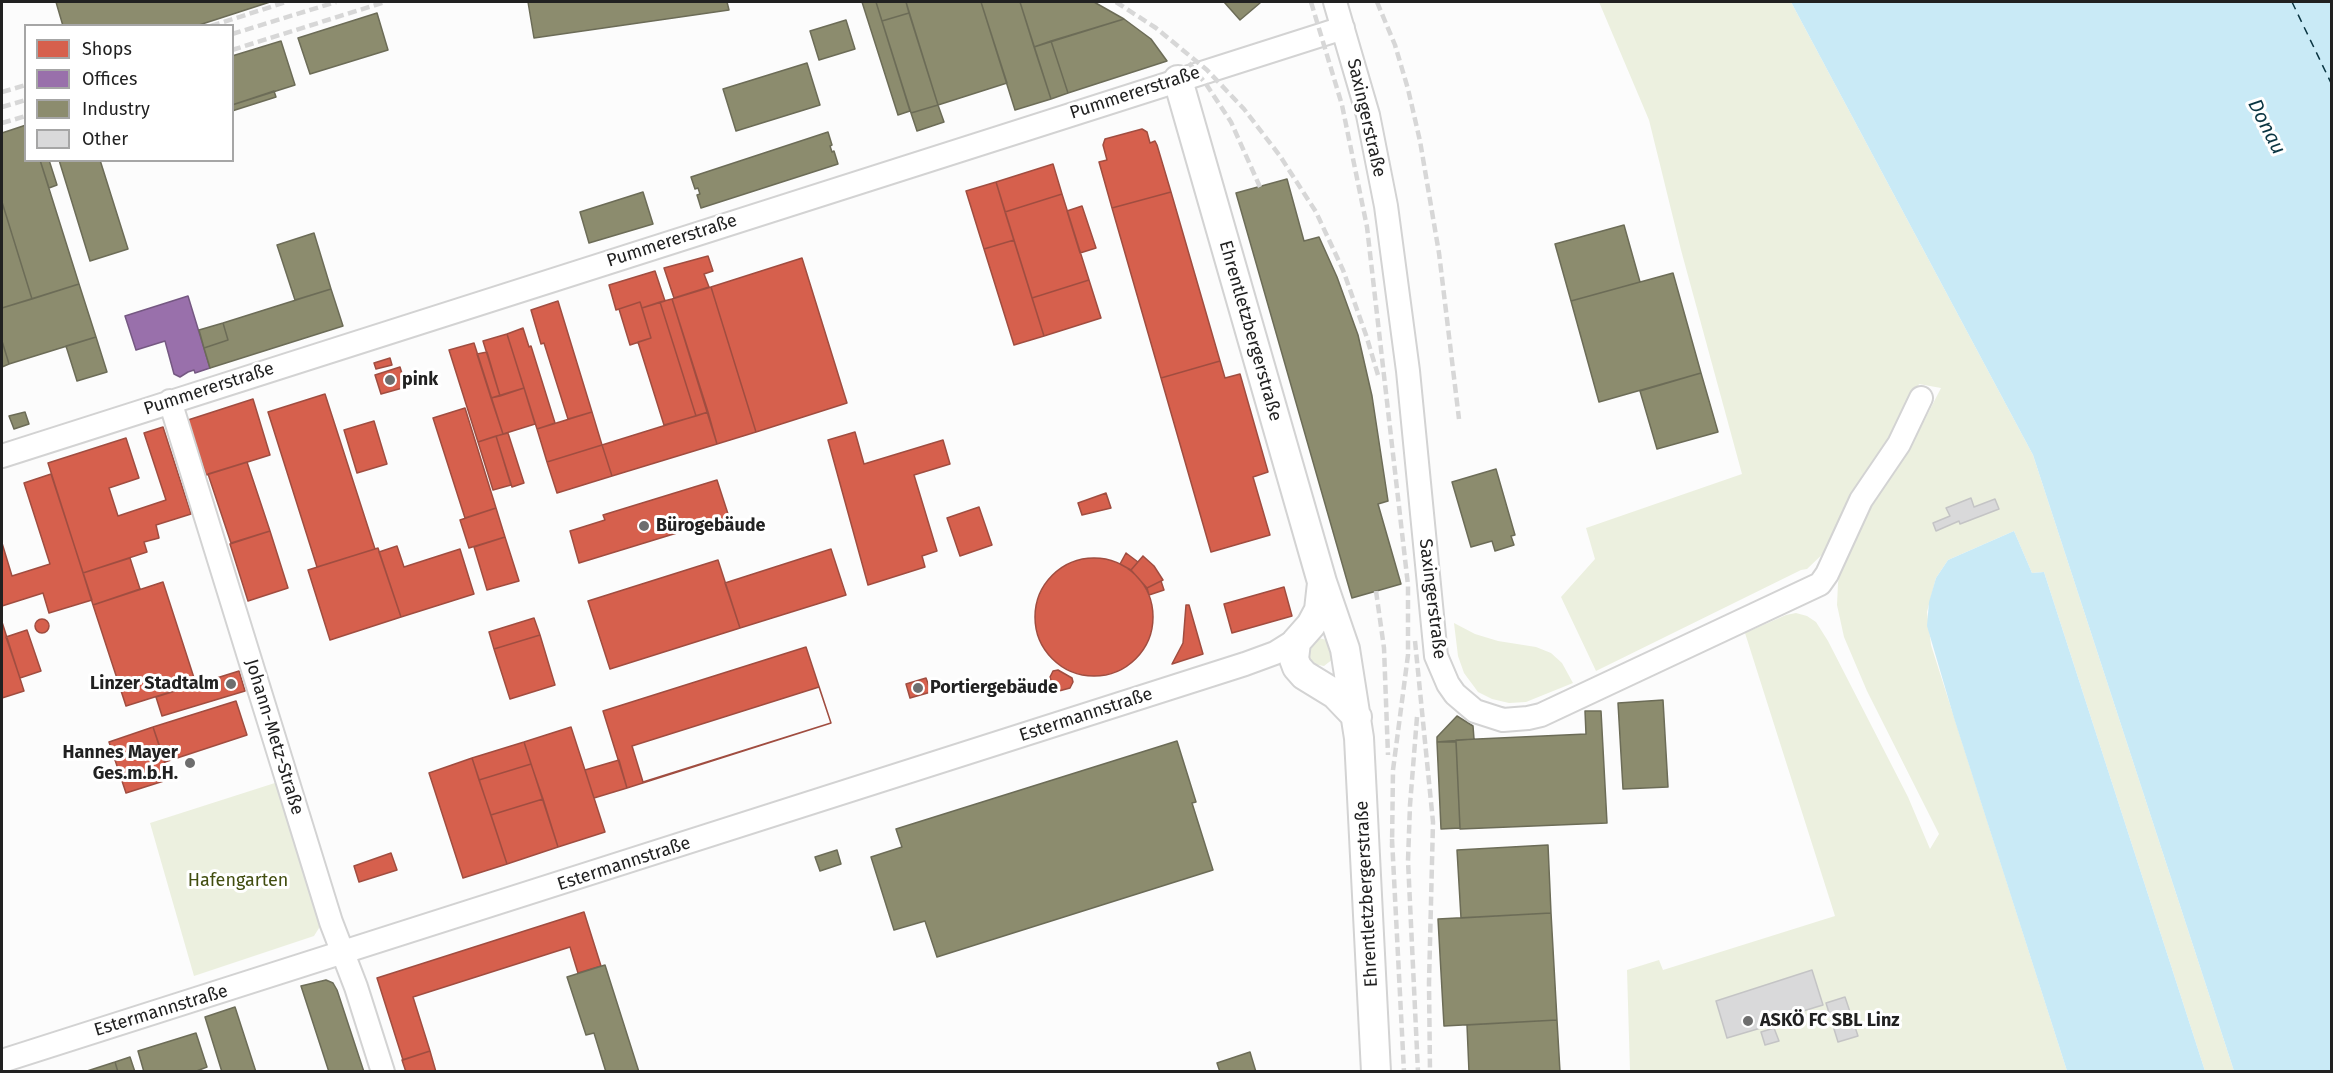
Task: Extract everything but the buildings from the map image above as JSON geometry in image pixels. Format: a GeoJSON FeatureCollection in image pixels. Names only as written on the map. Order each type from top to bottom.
{"type":"FeatureCollection","features":[{"type":"Feature","properties":{"kind":"street","name":"Saxingerstraße"},"geometry":{"type":"LineString","coordinates":[[1335,2],[1368,115],[1393,249],[1408,371],[1436,656],[1448,684],[1455,694],[1474,711],[1503,720],[1541,715],[1820,584],[1827,574],[1861,500],[1899,444],[1921,398]]}},
{"type":"Feature","properties":{"kind":"street","name":"Pummererstraße"},"geometry":{"type":"LineString","coordinates":[[2,456],[1343,28]]}},
{"type":"Feature","properties":{"kind":"street","name":"Ehrentletzbergerstraße"},"geometry":{"type":"LineString","coordinates":[[1178,80],[1322,582],[1344,646],[1356,717],[1363,801],[1376,1071]]}},
{"type":"Feature","properties":{"kind":"street","name":"Johann-Metz-Straße"},"geometry":{"type":"LineString","coordinates":[[170,401],[328,910],[383,1071]]}},
{"type":"Feature","properties":{"kind":"street","name":"Ehrentletzbergerstraße"},"geometry":{"type":"LineString","coordinates":[[1308,677],[1297,667],[1294,658],[1295,646],[1319,610],[1322,582]]}},
{"type":"Feature","properties":{"kind":"street"},"geometry":{"type":"LineString","coordinates":[[1302,635],[1318,628],[1328,630],[1335,633],[1344,646],[1343,664],[1335,675],[1321,680],[1308,677]]}},
{"type":"Feature","properties":{"kind":"street","name":"Estermannstraße"},"geometry":{"type":"LineString","coordinates":[[2,1061],[1245,664],[1275,653],[1302,635]]}},
{"type":"Feature","properties":{"kind":"street","name":"Estermannstraße"},"geometry":{"type":"LineString","coordinates":[[1245,664],[1278,666],[1308,677]]}},
{"type":"Feature","properties":{"kind":"street"},"geometry":{"type":"LineString","coordinates":[[1308,677],[1335,694],[1356,717]]}},
{"type":"Feature","properties":{"kind":"green space"},"geometry":{"type":"Polygon","coordinates":[[[1599,2],[1791,2],[2033,455],[2234,1071],[2205,1071],[2044,572],[2032,573],[2014,531],[1948,560],[1936,578],[1927,612],[1931,645],[2067,1071],[1630,1071],[1627,970],[1659,960],[1663,970],[1835,916],[1745,633],[1796,613],[1816,622],[1908,797],[1930,849],[1939,834],[1867,691],[1844,637],[1837,605],[1843,558],[1870,495],[1924,421],[1941,388],[1919,384],[1830,547],[1807,569],[1596,671],[1561,597],[1595,559],[1586,528],[1742,474],[1681,250],[1649,120],[1599,2]]]}},
{"type":"Feature","properties":{"kind":"green space"},"geometry":{"type":"Polygon","coordinates":[[[1454,623],[1475,634],[1498,641],[1536,647],[1551,653],[1562,663],[1573,683],[1526,702],[1509,703],[1492,699],[1478,692],[1464,673],[1458,656],[1454,623]]]}},
{"type":"Feature","properties":{"kind":"green space"},"geometry":{"type":"Polygon","coordinates":[[[1318,638],[1327,640],[1333,659],[1324,666],[1313,664],[1306,655],[1308,645],[1318,638]]]}},
{"type":"Feature","properties":{"kind":"green space","name":"Hafengarten"},"geometry":{"type":"Polygon","coordinates":[[[278,782],[321,922],[319,928],[314,936],[194,976],[150,823],[278,782]]]}},
{"type":"Feature","properties":{"kind":"water","name":"Donau"},"geometry":{"type":"Polygon","coordinates":[[[1791,2],[2331,2],[2331,1071],[2234,1071],[2033,455],[1791,2]]]}},
{"type":"Feature","properties":{"kind":"water"},"geometry":{"type":"Polygon","coordinates":[[[2014,531],[2032,573],[2044,572],[2205,1071],[2067,1071],[1954,718],[1927,626],[1929,602],[1936,578],[1948,560],[2014,531]]]}},
{"type":"Feature","properties":{"kind":"ferry route"},"geometry":{"type":"LineString","coordinates":[[2292,2],[2332,85]]}},
{"type":"Feature","properties":{"kind":"railway"},"geometry":{"type":"LineString","coordinates":[[217,24],[286,2]]}},
{"type":"Feature","properties":{"kind":"railway"},"geometry":{"type":"LineString","coordinates":[[234,33],[336,2]]}},
{"type":"Feature","properties":{"kind":"railway"},"geometry":{"type":"LineString","coordinates":[[234,49],[385,2]]}},
{"type":"Feature","properties":{"kind":"railway"},"geometry":{"type":"LineString","coordinates":[[1116,2],[1156,28],[1207,70],[1244,109],[1280,156],[1316,212],[1343,270],[1378,375]]}},
{"type":"Feature","properties":{"kind":"railway"},"geometry":{"type":"LineString","coordinates":[[1311,2],[1342,105],[1367,227],[1408,585],[1408,655],[1393,770],[1392,847]]}},
{"type":"Feature","properties":{"kind":"railway"},"geometry":{"type":"LineString","coordinates":[[1377,2],[1395,45],[1420,141],[1439,253],[1459,419]]}},
{"type":"Feature","properties":{"kind":"railway"},"geometry":{"type":"LineString","coordinates":[[1189,63],[1231,122],[1260,187]]}},
{"type":"Feature","properties":{"kind":"railway"},"geometry":{"type":"LineString","coordinates":[[2,92],[24,86]]}},
{"type":"Feature","properties":{"kind":"railway"},"geometry":{"type":"LineString","coordinates":[[2,107],[24,101]]}},
{"type":"Feature","properties":{"kind":"railway"},"geometry":{"type":"LineString","coordinates":[[2,123],[24,117]]}},
{"type":"Feature","properties":{"kind":"railway"},"geometry":{"type":"LineString","coordinates":[[1376,591],[1384,648],[1388,755]]}},
{"type":"Feature","properties":{"kind":"railway"},"geometry":{"type":"LineString","coordinates":[[1415,641],[1433,822],[1429,983],[1430,1072]]}},
{"type":"Feature","properties":{"kind":"railway"},"geometry":{"type":"LineString","coordinates":[[1417,717],[1408,861],[1418,1072]]}},
{"type":"Feature","properties":{"kind":"railway"},"geometry":{"type":"LineString","coordinates":[[1392,839],[1404,1072]]}},
{"type":"Feature","properties":{"kind":"place","name":"pink"},"geometry":{"type":"Point","coordinates":[390,380]}},
{"type":"Feature","properties":{"kind":"place","name":"Bürogebäude"},"geometry":{"type":"Point","coordinates":[644,526]}},
{"type":"Feature","properties":{"kind":"place","name":"Linzer Stadtalm"},"geometry":{"type":"Point","coordinates":[231,684]}},
{"type":"Feature","properties":{"kind":"place","name":"Portiergebäude"},"geometry":{"type":"Point","coordinates":[918,688]}},
{"type":"Feature","properties":{"kind":"place","name":"Hannes Mayer Ges.m.b.H."},"geometry":{"type":"Point","coordinates":[190,763]}},
{"type":"Feature","properties":{"kind":"place","name":"ASKÖ FC SBL Linz"},"geometry":{"type":"Point","coordinates":[1748,1021]}}]}
